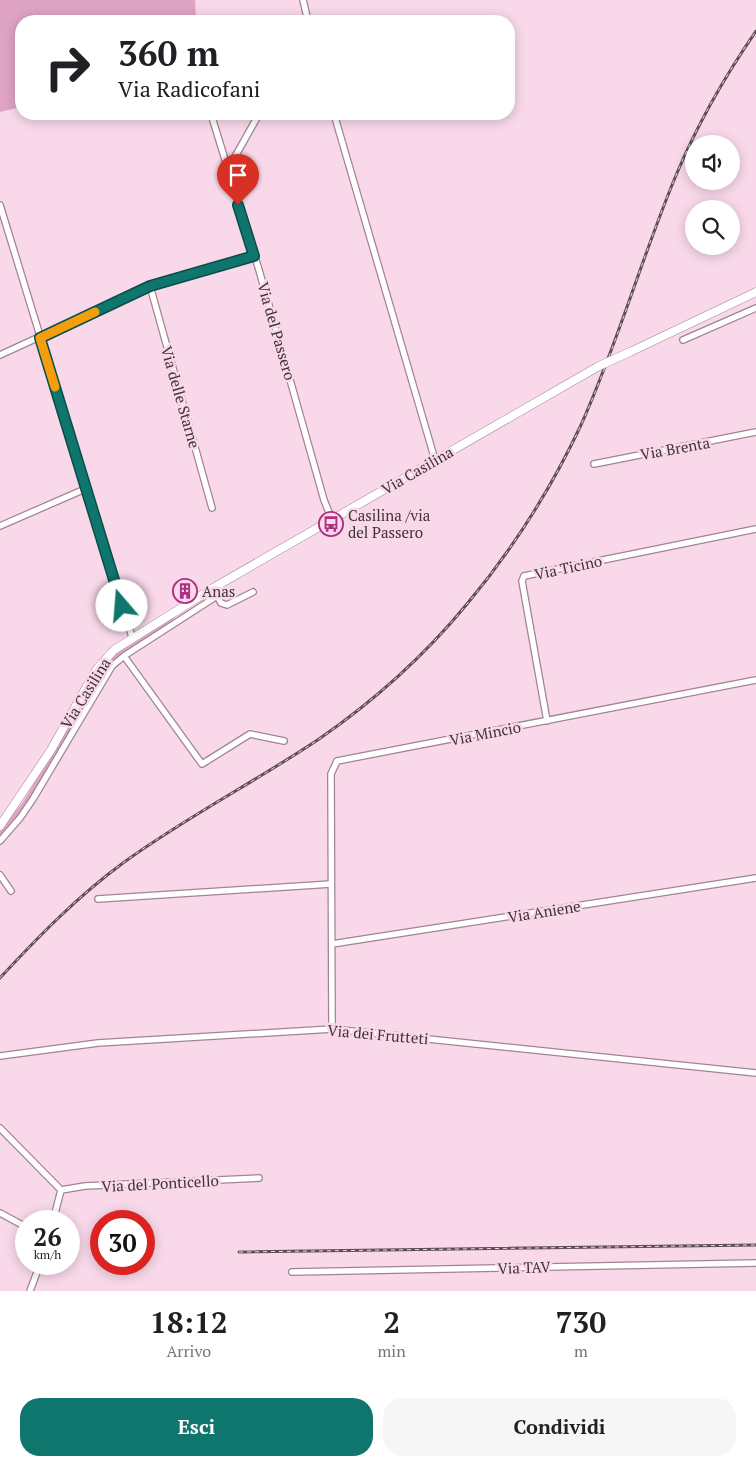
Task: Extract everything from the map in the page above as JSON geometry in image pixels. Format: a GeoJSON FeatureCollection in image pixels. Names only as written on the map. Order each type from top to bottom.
{"type":"FeatureCollection","features":[{"type":"Feature","properties":{"kind":"main road","name":"Via Casilina"},"geometry":{"type":"LineString","coordinates":[[0,826],[51,750],[99,666],[114,650],[132,637],[213,588],[599,366],[756,292]]}},
{"type":"Feature","properties":{"kind":"street"},"geometry":{"type":"LineString","coordinates":[[303,0],[307,15]]}},
{"type":"Feature","properties":{"kind":"street","name":"Via del Passero"},"geometry":{"type":"LineString","coordinates":[[213,120],[332,520]]}},
{"type":"Feature","properties":{"kind":"street"},"geometry":{"type":"LineString","coordinates":[[227,171],[256,120]]}},
{"type":"Feature","properties":{"kind":"street"},"geometry":{"type":"LineString","coordinates":[[336,120],[435,460]]}},
{"type":"Feature","properties":{"kind":"street"},"geometry":{"type":"LineString","coordinates":[[0,205],[85,489],[132,637]]}},
{"type":"Feature","properties":{"kind":"street"},"geometry":{"type":"LineString","coordinates":[[0,355],[150,286],[254,256]]}},
{"type":"Feature","properties":{"kind":"street","name":"Via delle Starne"},"geometry":{"type":"LineString","coordinates":[[150,286],[212,508]]}},
{"type":"Feature","properties":{"kind":"street"},"geometry":{"type":"LineString","coordinates":[[684,340],[756,308]]}},
{"type":"Feature","properties":{"kind":"street","name":"Via Brenta"},"geometry":{"type":"LineString","coordinates":[[594,464],[756,432]]}},
{"type":"Feature","properties":{"kind":"street"},"geometry":{"type":"LineString","coordinates":[[0,526],[85,489]]}},
{"type":"Feature","properties":{"kind":"street","name":"Via Ticino"},"geometry":{"type":"LineString","coordinates":[[547,721],[522,581],[524,576],[756,530]]}},
{"type":"Feature","properties":{"kind":"street"},"geometry":{"type":"LineString","coordinates":[[213,588],[221,603],[227,604],[253,592]]}},
{"type":"Feature","properties":{"kind":"street"},"geometry":{"type":"LineString","coordinates":[[0,840],[20,818],[33,799],[106,674],[124,656],[216,596]]}},
{"type":"Feature","properties":{"kind":"street"},"geometry":{"type":"LineString","coordinates":[[124,656],[202,764],[250,734],[284,741]]}},
{"type":"Feature","properties":{"kind":"street","name":"Via Mincio"},"geometry":{"type":"LineString","coordinates":[[332,1029],[331,774],[337,762],[756,680]]}},
{"type":"Feature","properties":{"kind":"street"},"geometry":{"type":"LineString","coordinates":[[0,875],[11,891]]}},
{"type":"Feature","properties":{"kind":"street","name":"Via Aniene"},"geometry":{"type":"LineString","coordinates":[[332,944],[756,878]]}},
{"type":"Feature","properties":{"kind":"street"},"geometry":{"type":"LineString","coordinates":[[98,899],[331,884]]}},
{"type":"Feature","properties":{"kind":"street","name":"Via dei Frutteti"},"geometry":{"type":"LineString","coordinates":[[0,1056],[98,1043],[332,1029],[756,1073]]}},
{"type":"Feature","properties":{"kind":"street"},"geometry":{"type":"LineString","coordinates":[[0,1128],[61,1190],[56,1210]]}},
{"type":"Feature","properties":{"kind":"street","name":"Via del Ponticello"},"geometry":{"type":"LineString","coordinates":[[61,1190],[85,1186],[259,1178]]}},
{"type":"Feature","properties":{"kind":"street"},"geometry":{"type":"LineString","coordinates":[[0,1213],[15,1221]]}},
{"type":"Feature","properties":{"kind":"street","name":"Via TAV"},"geometry":{"type":"LineString","coordinates":[[292,1272],[756,1263]]}},
{"type":"Feature","properties":{"kind":"street"},"geometry":{"type":"LineString","coordinates":[[30,1291],[36,1275]]}},
{"type":"Feature","properties":{"kind":"shaded area"},"geometry":{"type":"Polygon","coordinates":[[[0,0],[195,0],[196,15],[15,15],[15,108],[0,112],[0,0]]]}},
{"type":"Feature","properties":{"kind":"shaded area"},"geometry":{"type":"Polygon","coordinates":[[[177,613],[170,624],[113,663],[20,815],[0,838],[0,831],[23,802],[108,661],[116,652],[177,613]]]}},
{"type":"Feature","properties":{"kind":"railway"},"geometry":{"type":"LineString","coordinates":[[0,978],[29,947],[90,889],[123,863],[171,830],[295,755],[379,693],[434,641],[484,583],[515,541],[544,496],[581,425],[607,363],[652,236],[685,154],[713,100],[756,31]]}},
{"type":"Feature","properties":{"kind":"railway"},"geometry":{"type":"LineString","coordinates":[[239,1252],[756,1245]]}},
{"type":"Feature","properties":{"kind":"slow traffic"},"geometry":{"type":"LineString","coordinates":[[55,387],[40,338],[95,312]]}},
{"type":"Feature","properties":{"kind":"place","name":"Casilina /via del Passero"},"geometry":{"type":"Point","coordinates":[331,524]}},
{"type":"Feature","properties":{"kind":"place","name":"Anas"},"geometry":{"type":"Point","coordinates":[185,591]}},
{"type":"Feature","properties":{"kind":"route"},"geometry":{"type":"LineString","coordinates":[[122,606],[40,338],[150,286],[254,256],[238,205]]}}]}
